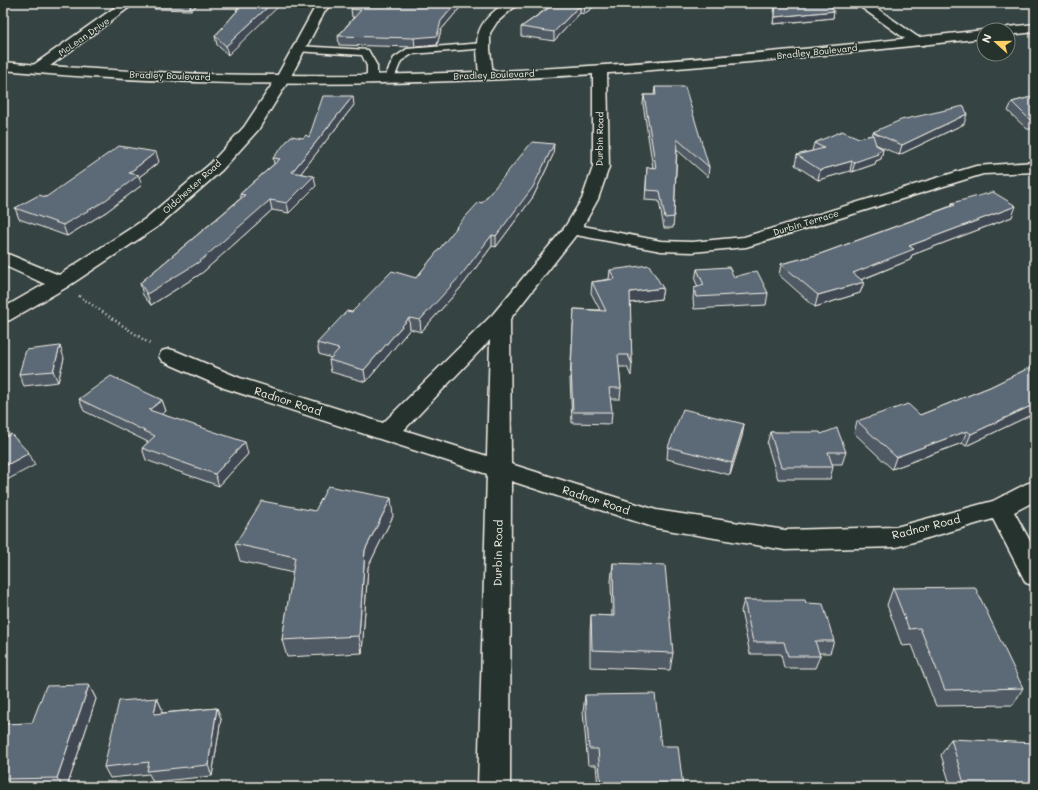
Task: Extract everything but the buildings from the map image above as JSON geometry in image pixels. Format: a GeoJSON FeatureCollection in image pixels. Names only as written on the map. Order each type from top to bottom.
{"type":"FeatureCollection","features":[{"type":"Feature","properties":{"kind":"street","name":"McLean Drive"},"geometry":{"type":"LineString","coordinates":[[37,69],[129,3]]}},
{"type":"Feature","properties":{"kind":"street","name":"Oldchester Road"},"geometry":{"type":"LineString","coordinates":[[3,316],[60,283],[151,223],[216,167],[250,130],[282,80],[320,9],[326,3]]}},
{"type":"Feature","properties":{"kind":"street"},"geometry":{"type":"LineString","coordinates":[[486,75],[482,38],[487,26],[496,15],[513,3]]}},
{"type":"Feature","properties":{"kind":"street"},"geometry":{"type":"LineString","coordinates":[[861,3],[919,42]]}},
{"type":"Feature","properties":{"kind":"street"},"geometry":{"type":"LineString","coordinates":[[1016,30],[1035,28]]}},
{"type":"Feature","properties":{"kind":"street","name":"Bradley Boulevard"},"geometry":{"type":"LineString","coordinates":[[3,66],[148,76],[282,80],[372,80],[600,71],[698,64],[976,35]]}},
{"type":"Feature","properties":{"kind":"street","name":"Durbin Road"},"geometry":{"type":"LineString","coordinates":[[387,433],[500,318],[572,229],[590,199],[601,167],[600,71]]}},
{"type":"Feature","properties":{"kind":"street","name":"Durbin Terrace"},"geometry":{"type":"LineString","coordinates":[[572,229],[661,246],[692,247],[746,242],[982,168],[1035,167]]}},
{"type":"Feature","properties":{"kind":"street"},"geometry":{"type":"LineString","coordinates":[[3,258],[60,283]]}},
{"type":"Feature","properties":{"kind":"street","name":"Durbin Road"},"geometry":{"type":"LineString","coordinates":[[494,787],[500,318]]}},
{"type":"Feature","properties":{"kind":"street","name":"Radnor Road"},"geometry":{"type":"LineString","coordinates":[[169,356],[232,383],[656,519],[785,540],[896,537],[1000,508],[1035,490]]}},
{"type":"Feature","properties":{"kind":"street"},"geometry":{"type":"LineString","coordinates":[[1000,508],[1035,575]]}},
{"type":"Feature","properties":{"kind":"lane"},"geometry":{"type":"LineString","coordinates":[[389,79],[397,60],[410,50],[484,46]]}},
{"type":"Feature","properties":{"kind":"lane"},"geometry":{"type":"LineString","coordinates":[[298,49],[365,52],[372,66],[372,80]]}},
{"type":"Feature","properties":{"kind":"path"},"geometry":{"type":"LineString","coordinates":[[60,283],[169,356]]}}]}
